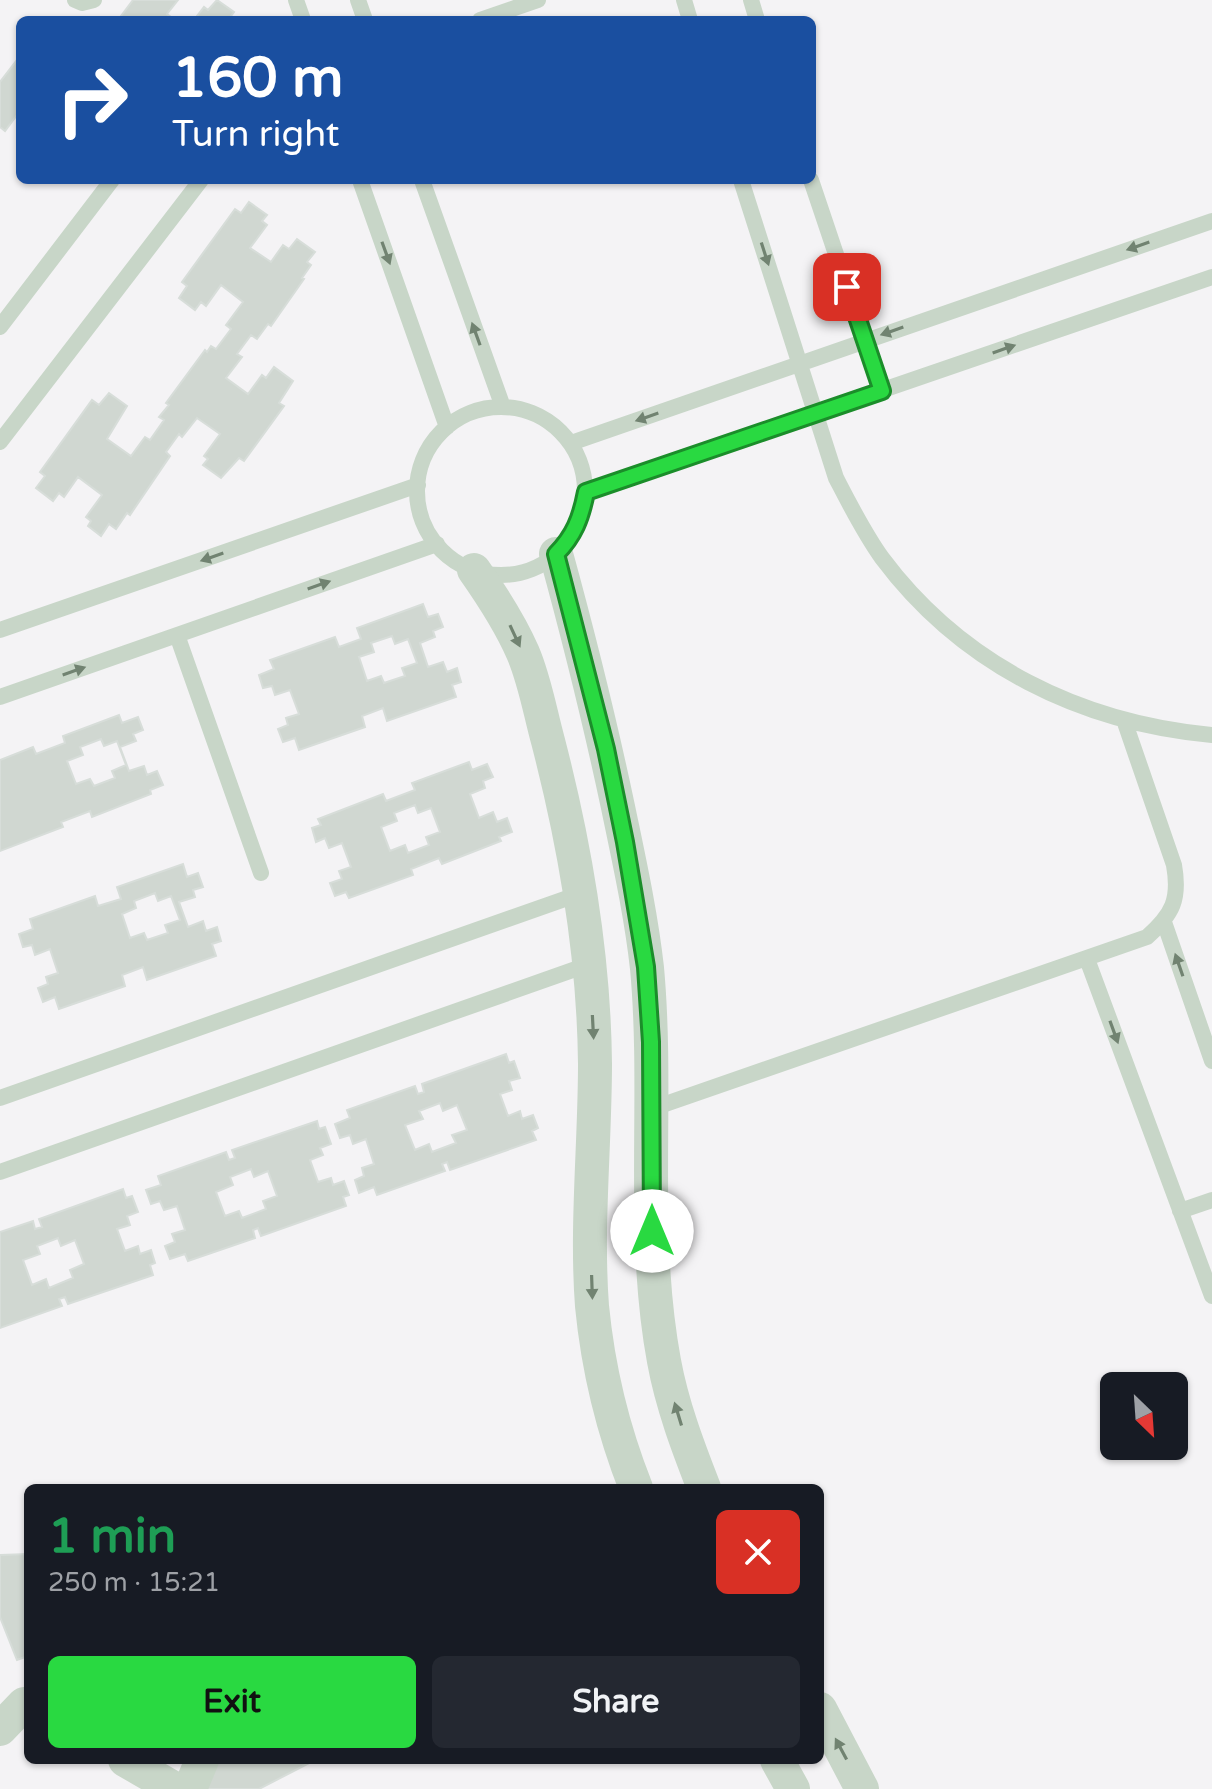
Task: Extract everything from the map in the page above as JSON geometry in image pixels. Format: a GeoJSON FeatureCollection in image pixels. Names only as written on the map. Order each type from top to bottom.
{"type":"FeatureCollection","features":[{"type":"Feature","properties":{"kind":"street"},"geometry":{"type":"LineString","coordinates":[[556,554],[606,749],[637,904],[646,967],[651,1042],[652,1257],[658,1324],[676,1408],[703,1484]]}},
{"type":"Feature","properties":{"kind":"street"},"geometry":{"type":"LineString","coordinates":[[474,570],[511,627],[535,687],[559,785],[579,894],[594,1058],[590,1250],[592,1306],[599,1360],[611,1414],[635,1484]]}},
{"type":"Feature","properties":{"kind":"street"},"geometry":{"type":"LineString","coordinates":[[0,1729],[17,1700]]}},
{"type":"Feature","properties":{"kind":"street"},"geometry":{"type":"LineString","coordinates":[[824,1717],[862,1789]]}},
{"type":"Feature","properties":{"kind":"street"},"geometry":{"type":"LineString","coordinates":[[132,1764],[175,1789]]}},
{"type":"Feature","properties":{"kind":"street"},"geometry":{"type":"LineString","coordinates":[[190,1789],[200,1764]]}},
{"type":"Feature","properties":{"kind":"street"},"geometry":{"type":"LineString","coordinates":[[779,1764],[793,1789]]}},
{"type":"Feature","properties":{"kind":"lane"},"geometry":{"type":"LineString","coordinates":[[75,0],[82,3],[94,0]]}},
{"type":"Feature","properties":{"kind":"lane"},"geometry":{"type":"LineString","coordinates":[[492,16],[538,0]]}},
{"type":"Feature","properties":{"kind":"lane"},"geometry":{"type":"LineString","coordinates":[[0,327],[109,184]]}},
{"type":"Feature","properties":{"kind":"lane"},"geometry":{"type":"LineString","coordinates":[[0,442],[198,184]]}},
{"type":"Feature","properties":{"kind":"lane"},"geometry":{"type":"LineString","coordinates":[[361,184],[447,427]]}},
{"type":"Feature","properties":{"kind":"lane"},"geometry":{"type":"LineString","coordinates":[[423,184],[503,407]]}},
{"type":"Feature","properties":{"kind":"lane"},"geometry":{"type":"LineString","coordinates":[[742,184],[836,478],[857,519],[910,591],[975,651],[1048,693],[1124,720],[1212,735]]}},
{"type":"Feature","properties":{"kind":"lane"},"geometry":{"type":"LineString","coordinates":[[812,184],[882,391]]}},
{"type":"Feature","properties":{"kind":"lane"},"geometry":{"type":"LineString","coordinates":[[571,443],[1212,221]]}},
{"type":"Feature","properties":{"kind":"lane"},"geometry":{"type":"LineString","coordinates":[[586,492],[1212,277]]}},
{"type":"Feature","properties":{"kind":"lane"},"geometry":{"type":"LineString","coordinates":[[503,407],[529,412],[552,424],[571,443],[582,466],[586,492],[581,518],[568,542],[556,554],[526,572],[500,575],[474,570],[450,558],[437,544],[420,516],[418,485],[422,464],[434,441],[447,427],[477,410],[503,407]]}},
{"type":"Feature","properties":{"kind":"lane"},"geometry":{"type":"LineString","coordinates":[[0,630],[418,485]]}},
{"type":"Feature","properties":{"kind":"lane"},"geometry":{"type":"LineString","coordinates":[[0,697],[437,544]]}},
{"type":"Feature","properties":{"kind":"lane"},"geometry":{"type":"LineString","coordinates":[[177,635],[261,873]]}},
{"type":"Feature","properties":{"kind":"lane"},"geometry":{"type":"LineString","coordinates":[[651,1109],[1147,937],[1164,922],[1176,894],[1174,865],[1124,720]]}},
{"type":"Feature","properties":{"kind":"lane"},"geometry":{"type":"LineString","coordinates":[[0,1098],[579,894]]}},
{"type":"Feature","properties":{"kind":"lane"},"geometry":{"type":"LineString","coordinates":[[1164,922],[1212,1061]]}},
{"type":"Feature","properties":{"kind":"lane"},"geometry":{"type":"LineString","coordinates":[[1087,959],[1212,1296]]}},
{"type":"Feature","properties":{"kind":"lane"},"geometry":{"type":"LineString","coordinates":[[0,1172],[587,965]]}},
{"type":"Feature","properties":{"kind":"lane"},"geometry":{"type":"LineString","coordinates":[[1180,1211],[1212,1200]]}},
{"type":"Feature","properties":{"kind":"building"},"geometry":{"type":"Polygon","coordinates":[[[133,0],[178,0],[167,14],[170,16],[121,16],[133,0]]]}},
{"type":"Feature","properties":{"kind":"building"},"geometry":{"type":"Polygon","coordinates":[[[217,0],[234,12],[231,16],[197,16],[204,7],[208,10],[217,0]]]}},
{"type":"Feature","properties":{"kind":"building"},"geometry":{"type":"Polygon","coordinates":[[[16,61],[16,116],[5,131],[0,127],[0,82],[16,61]]]}},
{"type":"Feature","properties":{"kind":"building"},"geometry":{"type":"Polygon","coordinates":[[[249,202],[267,215],[262,221],[267,225],[250,248],[271,262],[283,245],[289,249],[297,239],[315,252],[307,262],[311,265],[304,279],[271,326],[268,324],[257,339],[251,335],[237,354],[242,357],[226,378],[248,394],[262,375],[266,378],[274,367],[293,381],[279,403],[284,406],[244,461],[239,458],[221,478],[203,465],[208,459],[204,456],[220,434],[197,418],[182,437],[179,434],[166,452],[170,456],[130,515],[127,513],[116,529],[109,524],[101,536],[88,526],[91,521],[86,517],[102,495],[78,477],[64,497],[59,493],[53,501],[36,488],[45,476],[40,472],[92,400],[99,405],[109,393],[127,406],[107,439],[131,456],[145,437],[150,440],[164,420],[159,417],[169,405],[166,403],[205,350],[207,352],[211,346],[216,349],[231,329],[226,325],[243,302],[221,285],[206,306],[201,302],[195,310],[179,298],[187,286],[182,282],[235,209],[241,213],[249,202]]]}},
{"type":"Feature","properties":{"kind":"building"},"geometry":{"type":"Polygon","coordinates":[[[423,604],[428,617],[438,614],[443,627],[433,631],[435,637],[420,643],[428,667],[443,662],[447,672],[457,668],[461,682],[452,685],[456,697],[387,721],[383,708],[362,716],[365,727],[299,750],[295,738],[283,742],[278,729],[288,725],[286,718],[299,714],[290,690],[275,695],[272,686],[263,688],[259,675],[274,669],[270,660],[335,637],[339,647],[361,639],[357,628],[423,604]],[[392,636],[371,643],[374,652],[359,657],[367,681],[381,676],[384,683],[405,676],[402,668],[417,663],[408,639],[395,644],[392,636]]]}},
{"type":"Feature","properties":{"kind":"building"},"geometry":{"type":"Polygon","coordinates":[[[119,715],[122,723],[138,717],[143,730],[133,734],[136,741],[120,747],[129,771],[144,766],[147,775],[157,771],[163,785],[150,790],[151,794],[92,817],[90,811],[61,822],[63,827],[0,851],[0,760],[33,747],[36,754],[65,743],[63,736],[119,715]],[[101,739],[80,747],[83,755],[67,761],[76,784],[90,779],[94,786],[115,778],[112,771],[126,765],[117,741],[104,746],[101,739]]]}},
{"type":"Feature","properties":{"kind":"building"},"geometry":{"type":"Polygon","coordinates":[[[469,762],[472,770],[487,764],[493,777],[483,781],[485,788],[470,794],[479,818],[493,812],[497,822],[507,818],[512,832],[499,837],[501,841],[442,864],[439,858],[411,869],[413,875],[349,898],[346,892],[335,896],[330,883],[342,879],[339,871],[351,867],[342,843],[329,848],[325,838],[316,842],[312,828],[321,825],[318,819],[383,794],[386,801],[415,790],[412,783],[469,762]],[[415,805],[394,813],[397,821],[381,827],[390,851],[405,845],[408,853],[429,845],[426,837],[440,832],[431,808],[418,813],[415,805]]]}},
{"type":"Feature","properties":{"kind":"building"},"geometry":{"type":"Polygon","coordinates":[[[183,864],[187,877],[198,873],[203,887],[193,890],[195,897],[179,902],[188,927],[203,921],[206,931],[217,927],[221,941],[212,944],[216,956],[147,980],[143,967],[122,975],[125,986],[59,1009],[55,997],[43,1002],[38,988],[48,984],[46,977],[58,973],[50,949],[35,955],[32,945],[23,947],[19,934],[33,929],[30,919],[95,896],[98,906],[121,899],[117,887],[183,864]],[[155,893],[134,901],[136,908],[122,914],[130,938],[144,933],[147,940],[168,933],[165,925],[180,920],[171,896],[158,901],[155,893]]]}},
{"type":"Feature","properties":{"kind":"building"},"geometry":{"type":"Polygon","coordinates":[[[506,1054],[509,1063],[514,1061],[520,1078],[509,1081],[512,1090],[500,1094],[508,1116],[520,1111],[522,1119],[533,1115],[538,1128],[532,1131],[536,1140],[450,1170],[447,1162],[442,1164],[445,1171],[377,1195],[374,1187],[359,1193],[355,1180],[364,1176],[362,1168],[374,1164],[366,1139],[353,1144],[350,1135],[340,1138],[335,1124],[350,1118],[347,1110],[415,1086],[418,1094],[424,1092],[422,1084],[506,1054]],[[440,1103],[419,1111],[423,1119],[405,1125],[415,1150],[429,1144],[432,1152],[456,1143],[452,1135],[467,1130],[457,1105],[443,1111],[440,1103]]]}},
{"type":"Feature","properties":{"kind":"building"},"geometry":{"type":"Polygon","coordinates":[[[317,1121],[319,1129],[325,1127],[331,1144],[320,1148],[323,1155],[310,1160],[318,1182],[331,1178],[333,1185],[344,1181],[349,1195],[343,1197],[346,1206],[261,1236],[258,1228],[253,1230],[255,1238],[188,1261],[185,1254],[170,1259],[165,1246],[175,1242],[172,1234],[185,1230],[177,1206],[164,1210],[160,1201],[151,1204],[146,1190],[161,1185],[158,1176],[226,1152],[229,1160],[235,1158],[232,1150],[317,1121]],[[251,1169],[230,1177],[233,1185],[216,1192],[225,1216],[239,1211],[242,1218],[266,1209],[263,1201],[277,1196],[268,1171],[254,1177],[251,1169]]]}},
{"type":"Feature","properties":{"kind":"building"},"geometry":{"type":"Polygon","coordinates":[[[123,1189],[126,1198],[132,1196],[138,1212],[127,1216],[130,1225],[117,1229],[125,1251],[138,1246],[140,1254],[151,1250],[155,1263],[150,1265],[153,1275],[68,1304],[65,1297],[59,1299],[62,1306],[0,1328],[0,1232],[33,1221],[35,1229],[42,1227],[39,1219],[123,1189]],[[58,1238],[37,1246],[40,1254],[23,1260],[32,1285],[46,1279],[49,1288],[73,1278],[70,1270],[84,1264],[75,1240],[61,1246],[58,1238]]]}},
{"type":"Feature","properties":{"kind":"building"},"geometry":{"type":"Polygon","coordinates":[[[24,1554],[24,1657],[17,1660],[0,1617],[0,1555],[24,1554]]]}},
{"type":"Feature","properties":{"kind":"building"},"geometry":{"type":"Polygon","coordinates":[[[213,1764],[307,1764],[259,1789],[200,1789],[213,1764]]]}},
{"type":"Feature","properties":{"kind":"route"},"geometry":{"type":"LineString","coordinates":[[652,1231],[651,1042],[646,967],[637,904],[606,749],[556,554],[568,542],[581,518],[586,492],[882,391],[847,287]]}}]}
